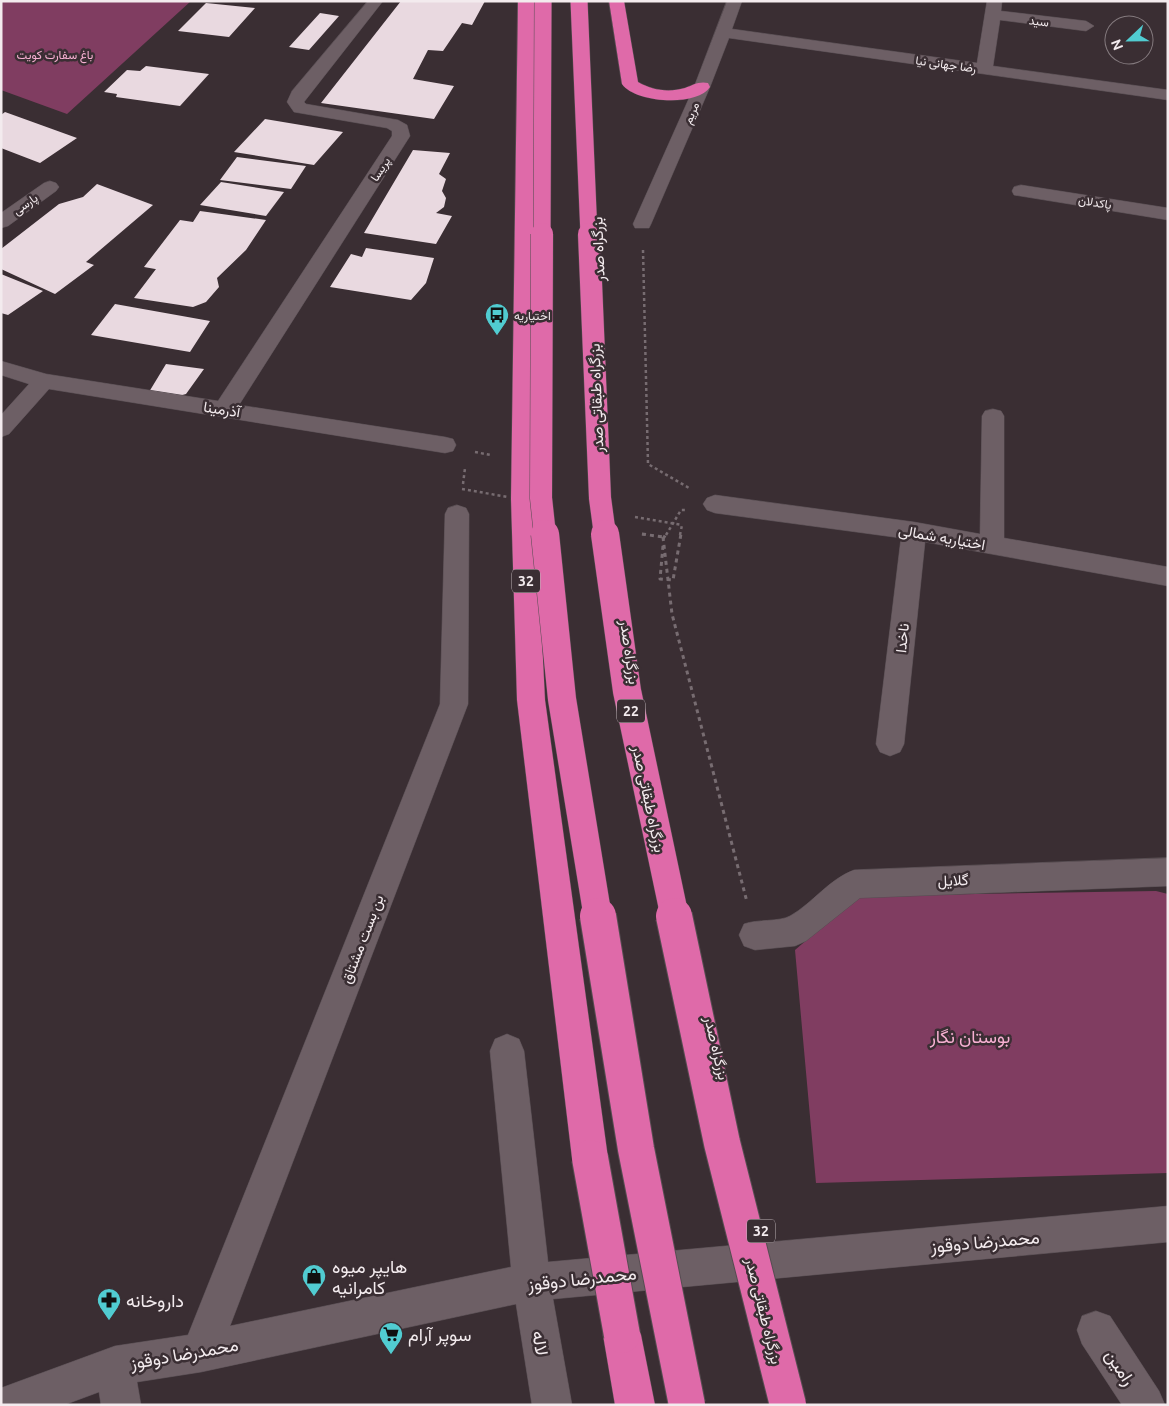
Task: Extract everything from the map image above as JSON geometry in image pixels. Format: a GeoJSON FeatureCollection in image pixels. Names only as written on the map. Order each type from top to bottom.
{"type":"FeatureCollection","features":[{"type":"Feature","properties":{"kind":"highway","name":"32"},"geometry":{"type":"LineString","coordinates":[[526,1],[523,462],[531,700],[590,1158],[635,1405]]}},
{"type":"Feature","properties":{"kind":"highway"},"geometry":{"type":"LineString","coordinates":[[543,1],[541,498],[554,635],[563,708],[636,1149],[687,1405]]}},
{"type":"Feature","properties":{"kind":"highway","name":"بزرگراه طبقاتی صدر"},"geometry":{"type":"LineString","coordinates":[[579,1],[600,498],[627,691],[722,1143],[788,1405]]}},
{"type":"Feature","properties":{"kind":"highway","name":"بزرگراه صدر"},"geometry":{"type":"LineString","coordinates":[[587,1],[608,497],[636,691],[738,1140],[806,1405]]}},
{"type":"Feature","properties":{"kind":"highway"},"geometry":{"type":"LineString","coordinates":[[616,1],[630,84],[640,91],[664,96],[690,93],[702,87]]}},
{"type":"Feature","properties":{"kind":"street","name":"پریسا"},"geometry":{"type":"LineString","coordinates":[[224,410],[401,136],[401,129],[392,124],[300,108],[295,102],[298,95],[376,1]]}},
{"type":"Feature","properties":{"kind":"street","name":"مریم"},"geometry":{"type":"LineString","coordinates":[[642,224],[702,87],[735,1]]}},
{"type":"Feature","properties":{"kind":"street","name":"سید"},"geometry":{"type":"LineString","coordinates":[[994,8],[1086,26]]}},
{"type":"Feature","properties":{"kind":"street"},"geometry":{"type":"LineString","coordinates":[[984,70],[994,8]]}},
{"type":"Feature","properties":{"kind":"street","name":"رضا جهانی نیا"},"geometry":{"type":"LineString","coordinates":[[724,33],[1168,95]]}},
{"type":"Feature","properties":{"kind":"street","name":"پارسی"},"geometry":{"type":"LineString","coordinates":[[1,222],[50,187]]}},
{"type":"Feature","properties":{"kind":"street","name":"پاکدلان"},"geometry":{"type":"LineString","coordinates":[[1021,191],[1168,214]]}},
{"type":"Feature","properties":{"kind":"street","name":"آذرمینا"},"geometry":{"type":"LineString","coordinates":[[1,368],[44,381],[445,445]]}},
{"type":"Feature","properties":{"kind":"street"},"geometry":{"type":"LineString","coordinates":[[1,429],[44,381]]}},
{"type":"Feature","properties":{"kind":"street"},"geometry":{"type":"LineString","coordinates":[[992,545],[993,416]]}},
{"type":"Feature","properties":{"kind":"street","name":"اختیاریه شمالی"},"geometry":{"type":"LineString","coordinates":[[715,504],[914,531],[1168,577]]}},
{"type":"Feature","properties":{"kind":"street","name":"بن بست مشتاق"},"geometry":{"type":"LineString","coordinates":[[201,1352],[454,704],[457,514]]}},
{"type":"Feature","properties":{"kind":"street","name":"ناخدا"},"geometry":{"type":"LineString","coordinates":[[890,744],[914,531]]}},
{"type":"Feature","properties":{"kind":"street","name":"گلایل"},"geometry":{"type":"LineString","coordinates":[[755,935],[795,931],[854,884],[1168,872]]}},
{"type":"Feature","properties":{"kind":"street","name":"لاله"},"geometry":{"type":"LineString","coordinates":[[506,1051],[531,1282],[552,1405]]}},
{"type":"Feature","properties":{"kind":"street","name":"محمدرضا دوقوز"},"geometry":{"type":"LineString","coordinates":[[9,1405],[115,1366],[201,1352],[531,1282],[1168,1224]]}},
{"type":"Feature","properties":{"kind":"street","name":"رامین"},"geometry":{"type":"LineString","coordinates":[[1096,1330],[1145,1405]]}},
{"type":"Feature","properties":{"kind":"street"},"geometry":{"type":"LineString","coordinates":[[115,1366],[121,1405]]}},
{"type":"Feature","properties":{"kind":"path"},"geometry":{"type":"LineString","coordinates":[[642,224],[648,464],[715,504]]}},
{"type":"Feature","properties":{"kind":"path"},"geometry":{"type":"LineString","coordinates":[[445,445],[523,462]]}},
{"type":"Feature","properties":{"kind":"path"},"geometry":{"type":"LineString","coordinates":[[682,525],[673,580],[666,580],[660,579],[663,537],[668,576],[669,586],[671,605],[672,614],[755,935]]}},
{"type":"Feature","properties":{"kind":"green space","name":"باغ سفارت کویت"},"geometry":{"type":"Polygon","coordinates":[[[1,1],[191,1],[67,114],[1,90],[1,1]]]}},
{"type":"Feature","properties":{"kind":"green space","name":"بوستان نگار"},"geometry":{"type":"Polygon","coordinates":[[[1156,891],[1168,894],[1168,1173],[816,1183],[795,950],[858,896],[1156,891]]]}},
{"type":"Feature","properties":{"kind":"building"},"geometry":{"type":"Polygon","coordinates":[[[401,1],[485,1],[472,25],[462,23],[443,51],[428,50],[413,79],[454,86],[434,119],[321,103],[401,1]]]}},
{"type":"Feature","properties":{"kind":"building"},"geometry":{"type":"Polygon","coordinates":[[[206,3],[255,8],[229,37],[178,31],[206,3]]]}},
{"type":"Feature","properties":{"kind":"building"},"geometry":{"type":"Polygon","coordinates":[[[320,13],[339,16],[309,50],[289,47],[320,13]]]}},
{"type":"Feature","properties":{"kind":"building"},"geometry":{"type":"Polygon","coordinates":[[[146,66],[209,74],[180,106],[116,97],[117,94],[104,92],[127,70],[140,71],[146,66]]]}},
{"type":"Feature","properties":{"kind":"building"},"geometry":{"type":"Polygon","coordinates":[[[5,112],[77,138],[40,163],[1,148],[1,115],[5,112]]]}},
{"type":"Feature","properties":{"kind":"building"},"geometry":{"type":"Polygon","coordinates":[[[265,119],[343,132],[314,165],[234,152],[265,119]]]}},
{"type":"Feature","properties":{"kind":"building"},"geometry":{"type":"Polygon","coordinates":[[[413,150],[450,153],[439,174],[446,179],[442,191],[446,198],[444,207],[436,213],[452,216],[436,244],[364,233],[413,150]]]}},
{"type":"Feature","properties":{"kind":"building"},"geometry":{"type":"Polygon","coordinates":[[[237,157],[306,166],[291,189],[220,180],[237,157]]]}},
{"type":"Feature","properties":{"kind":"building"},"geometry":{"type":"Polygon","coordinates":[[[221,182],[284,192],[266,216],[200,205],[221,182]]]}},
{"type":"Feature","properties":{"kind":"building"},"geometry":{"type":"Polygon","coordinates":[[[97,184],[153,205],[86,262],[94,265],[55,294],[1,269],[1,249],[59,204],[83,197],[97,184]]]}},
{"type":"Feature","properties":{"kind":"building"},"geometry":{"type":"Polygon","coordinates":[[[200,211],[266,220],[246,250],[217,278],[219,287],[206,302],[193,307],[134,298],[156,269],[144,267],[180,220],[193,222],[200,211]]]}},
{"type":"Feature","properties":{"kind":"building"},"geometry":{"type":"Polygon","coordinates":[[[366,248],[434,258],[426,283],[411,300],[330,287],[351,254],[362,257],[366,248]]]}},
{"type":"Feature","properties":{"kind":"building"},"geometry":{"type":"Polygon","coordinates":[[[1,274],[43,291],[8,315],[1,313],[1,274]]]}},
{"type":"Feature","properties":{"kind":"building"},"geometry":{"type":"Polygon","coordinates":[[[115,304],[210,321],[190,352],[91,335],[115,304]]]}},
{"type":"Feature","properties":{"kind":"building"},"geometry":{"type":"Polygon","coordinates":[[[166,364],[204,369],[186,394],[171,398],[149,392],[166,364]]]}},
{"type":"Feature","properties":{"kind":"place","name":"اختیاریه"},"geometry":{"type":"Point","coordinates":[497,336]}},
{"type":"Feature","properties":{"kind":"place","name":"هایپر میوه کامرانیه"},"geometry":{"type":"Point","coordinates":[314,1297]}},
{"type":"Feature","properties":{"kind":"place","name":"داروخانه"},"geometry":{"type":"Point","coordinates":[109,1321]}},
{"type":"Feature","properties":{"kind":"place","name":"سوپر آرام"},"geometry":{"type":"Point","coordinates":[391,1355]}}]}
